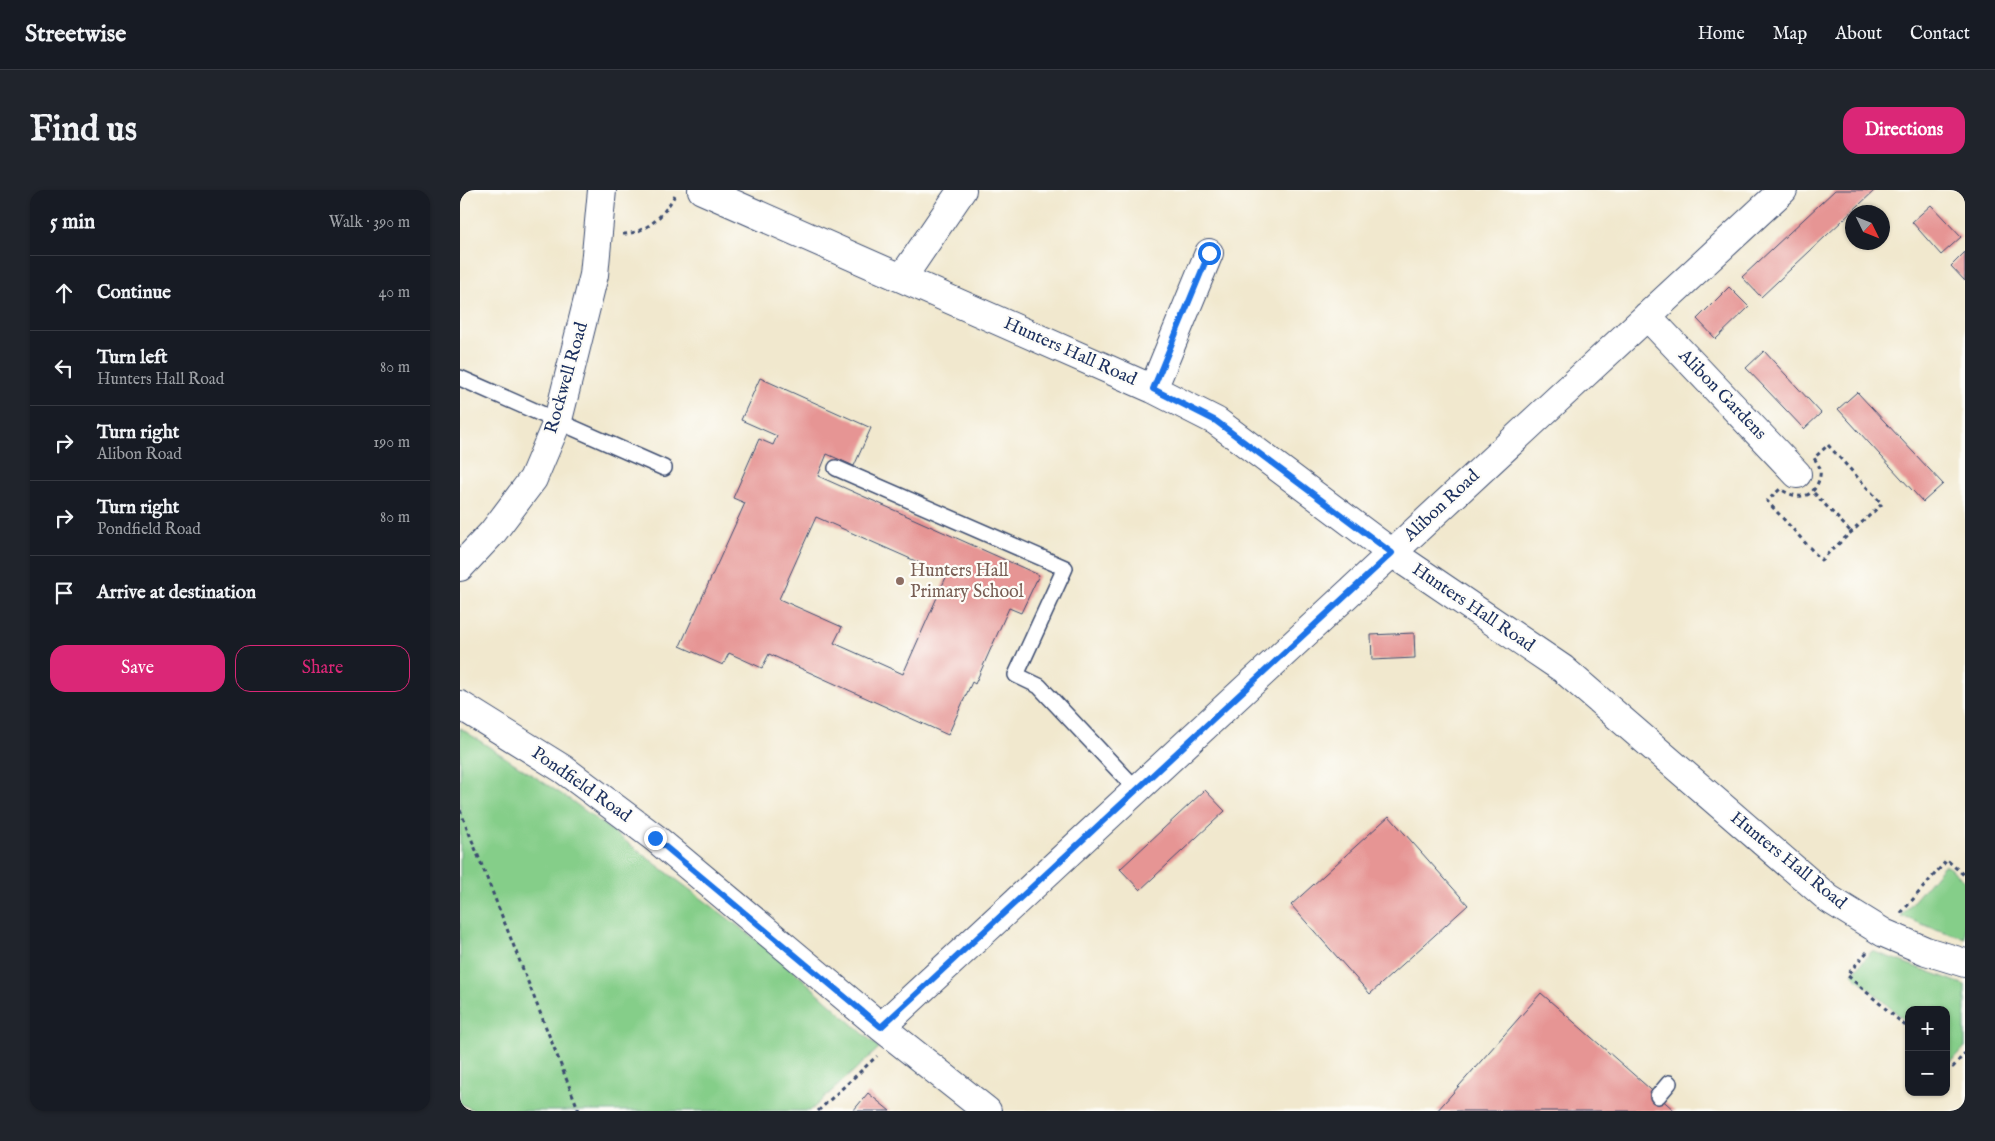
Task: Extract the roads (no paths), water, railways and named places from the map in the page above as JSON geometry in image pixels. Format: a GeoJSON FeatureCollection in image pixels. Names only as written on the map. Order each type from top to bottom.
{"type":"FeatureCollection","features":[{"type":"Feature","properties":{"kind":"street","name":"Rockwell Road"},"geometry":{"type":"LineString","coordinates":[[460,567],[493,532],[533,479],[558,420],[594,275],[602,190]]}},
{"type":"Feature","properties":{"kind":"street","name":"Hunters Hall Road"},"geometry":{"type":"LineString","coordinates":[[702,190],[1153,389],[1216,421],[1392,553],[1564,669],[1828,899],[1884,933],[1926,951],[1965,963]]}},
{"type":"Feature","properties":{"kind":"street"},"geometry":{"type":"LineString","coordinates":[[902,278],[962,190]]}},
{"type":"Feature","properties":{"kind":"street","name":"Alibon Road"},"geometry":{"type":"LineString","coordinates":[[888,1033],[1137,790],[1783,190]]}},
{"type":"Feature","properties":{"kind":"street"},"geometry":{"type":"LineString","coordinates":[[1153,389],[1209,253]]}},
{"type":"Feature","properties":{"kind":"street","name":"Alibon Gardens"},"geometry":{"type":"LineString","coordinates":[[1647,316],[1805,483]]}},
{"type":"Feature","properties":{"kind":"street","name":"Pondfield Road"},"geometry":{"type":"LineString","coordinates":[[460,704],[563,769],[655,838],[888,1033],[987,1111]]}},
{"type":"Feature","properties":{"kind":"lane"},"geometry":{"type":"LineString","coordinates":[[460,378],[664,468]]}},
{"type":"Feature","properties":{"kind":"lane"},"geometry":{"type":"LineString","coordinates":[[836,468],[1065,568],[1016,675],[1039,686],[1137,790]]}},
{"type":"Feature","properties":{"kind":"lane"},"geometry":{"type":"LineString","coordinates":[[1658,1096],[1669,1083]]}},
{"type":"Feature","properties":{"kind":"place","name":"Hunters Hall Primary School"},"geometry":{"type":"Point","coordinates":[900,581]}}]}
